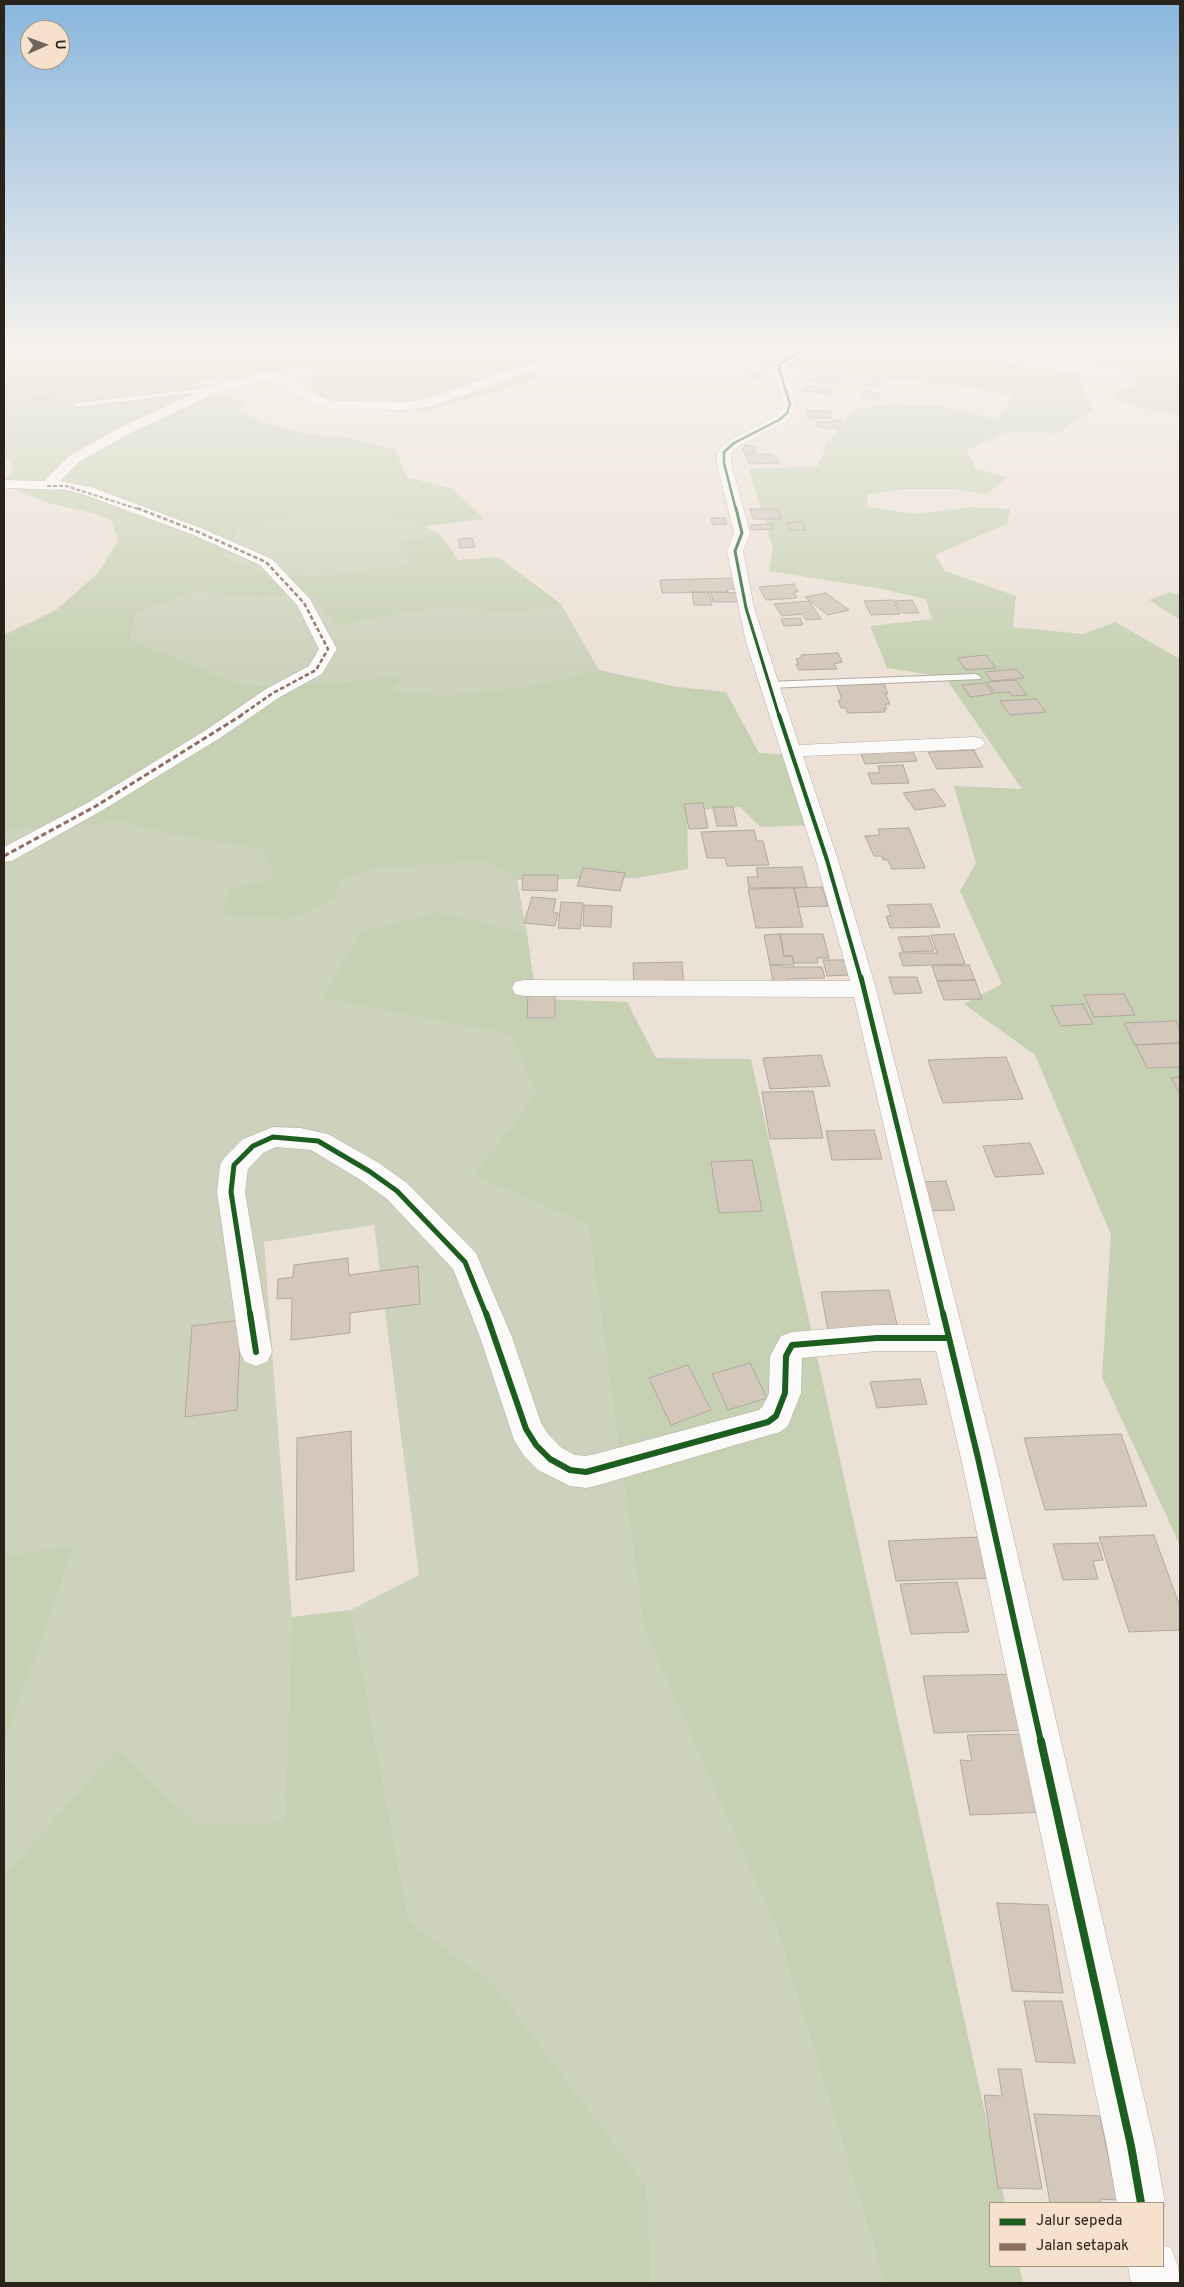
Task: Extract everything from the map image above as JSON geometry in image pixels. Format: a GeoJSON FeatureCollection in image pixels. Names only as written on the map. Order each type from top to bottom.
{"type":"FeatureCollection","features":[{"type":"Feature","properties":{"kind":"street"},"geometry":{"type":"LineString","coordinates":[[47,486],[74,459],[81,455]]}},
{"type":"Feature","properties":{"kind":"street"},"geometry":{"type":"LineString","coordinates":[[724,455],[742,532],[735,552],[746,608],[790,751],[828,860],[864,989],[978,1458],[1129,2136],[1141,2202]]}},
{"type":"Feature","properties":{"kind":"street"},"geometry":{"type":"LineString","coordinates":[[4,484],[66,486],[118,500],[196,531],[266,562],[304,603],[328,649],[316,670],[273,694],[213,734],[96,806],[4,856]]}},
{"type":"Feature","properties":{"kind":"street"},"geometry":{"type":"LineString","coordinates":[[790,751],[975,743]]}},
{"type":"Feature","properties":{"kind":"street"},"geometry":{"type":"LineString","coordinates":[[524,988],[864,989]]}},
{"type":"Feature","properties":{"kind":"street"},"geometry":{"type":"LineString","coordinates":[[256,1352],[231,1192],[234,1165],[253,1146],[273,1137],[318,1141],[369,1171],[397,1191],[465,1262],[496,1337],[526,1429],[536,1445],[550,1459],[570,1470],[586,1472],[599,1469],[768,1422],[776,1416],[785,1393],[786,1356],[787,1351],[792,1346],[877,1338],[949,1338]]}},
{"type":"Feature","properties":{"kind":"street"},"geometry":{"type":"LineString","coordinates":[[1153,2267],[1156,2283]]}},
{"type":"Feature","properties":{"kind":"lane"},"geometry":{"type":"LineString","coordinates":[[769,685],[976,677]]}},
{"type":"Feature","properties":{"kind":"green space"},"geometry":{"type":"Polygon","coordinates":[[[4,455],[398,455],[406,477],[452,489],[485,519],[424,526],[382,516],[340,512],[287,519],[239,528],[222,554],[255,569],[309,576],[412,564],[401,539],[441,535],[458,560],[498,557],[561,604],[516,614],[443,607],[335,626],[311,595],[260,599],[196,591],[136,614],[131,639],[241,685],[319,683],[404,676],[392,691],[449,695],[529,686],[599,670],[677,687],[726,692],[759,753],[793,755],[814,825],[761,827],[740,807],[687,811],[688,869],[636,878],[517,880],[489,862],[377,868],[340,880],[334,899],[290,919],[223,915],[230,889],[274,877],[262,849],[163,833],[118,821],[69,828],[4,829],[4,702],[6,696],[4,695],[4,635],[56,610],[98,573],[118,541],[112,521],[95,514],[49,503],[22,493],[4,482],[14,467],[4,455]]]}},
{"type":"Feature","properties":{"kind":"green space"},"geometry":{"type":"Polygon","coordinates":[[[822,455],[968,455],[976,469],[1007,477],[986,495],[954,489],[906,489],[868,494],[867,507],[914,514],[971,507],[1010,509],[1007,524],[935,555],[945,571],[1016,596],[1013,627],[1083,634],[1115,622],[1180,659],[1180,1545],[1102,1377],[1111,1235],[1035,1055],[964,1004],[1002,984],[960,891],[976,863],[954,786],[1022,789],[945,677],[887,668],[870,626],[932,619],[926,599],[883,589],[769,571],[773,548],[749,469],[818,466],[822,455]]]}},
{"type":"Feature","properties":{"kind":"green space"},"geometry":{"type":"Polygon","coordinates":[[[340,512],[382,516],[424,526],[441,535],[401,539],[412,564],[309,576],[255,569],[221,553],[239,528],[340,512]]]}},
{"type":"Feature","properties":{"kind":"green space"},"geometry":{"type":"Polygon","coordinates":[[[196,591],[260,599],[311,595],[335,626],[443,607],[516,614],[561,604],[599,670],[529,686],[449,695],[392,691],[404,676],[319,683],[241,685],[131,639],[136,614],[196,591]]]}},
{"type":"Feature","properties":{"kind":"green space"},"geometry":{"type":"Polygon","coordinates":[[[1170,592],[1180,595],[1180,620],[1149,600],[1170,592]]]}},
{"type":"Feature","properties":{"kind":"green space"},"geometry":{"type":"Polygon","coordinates":[[[118,821],[163,833],[262,849],[274,877],[230,889],[340,880],[377,868],[489,862],[517,880],[527,933],[441,912],[322,998],[511,1035],[536,1094],[473,1175],[588,1225],[644,1629],[777,1930],[885,2283],[652,2283],[647,2187],[493,1983],[409,1921],[351,1610],[419,1575],[374,1225],[264,1242],[292,1616],[284,1822],[195,1823],[117,1748],[4,1878],[6,1739],[75,1545],[4,1556],[4,829],[69,828],[118,821]]]}},
{"type":"Feature","properties":{"kind":"green space"},"geometry":{"type":"Polygon","coordinates":[[[441,912],[527,933],[536,999],[627,1002],[656,1058],[751,1059],[1005,2202],[989,2202],[989,2267],[1019,2267],[1023,2283],[885,2283],[777,1930],[644,1629],[588,1225],[473,1175],[536,1094],[511,1035],[322,998],[362,932],[441,912]]]}},
{"type":"Feature","properties":{"kind":"green space"},"geometry":{"type":"Polygon","coordinates":[[[75,1545],[6,1739],[4,1877],[4,1556],[75,1545]]]}},
{"type":"Feature","properties":{"kind":"green space"},"geometry":{"type":"Polygon","coordinates":[[[351,1610],[409,1921],[493,1983],[647,2187],[652,2283],[4,2283],[4,1877],[117,1748],[195,1823],[284,1822],[292,1617],[351,1610]]]}},
{"type":"Feature","properties":{"kind":"building"},"geometry":{"type":"Polygon","coordinates":[[[745,455],[774,455],[780,463],[749,464],[745,455]]]}},
{"type":"Feature","properties":{"kind":"building"},"geometry":{"type":"Polygon","coordinates":[[[750,509],[778,509],[781,519],[753,519],[750,509]]]}},
{"type":"Feature","properties":{"kind":"building"},"geometry":{"type":"Polygon","coordinates":[[[711,518],[725,518],[727,524],[713,525],[711,518]]]}},
{"type":"Feature","properties":{"kind":"building"},"geometry":{"type":"Polygon","coordinates":[[[802,522],[805,530],[790,530],[787,523],[802,522]]]}},
{"type":"Feature","properties":{"kind":"building"},"geometry":{"type":"Polygon","coordinates":[[[772,524],[773,529],[752,530],[751,525],[772,524]]]}},
{"type":"Feature","properties":{"kind":"building"},"geometry":{"type":"Polygon","coordinates":[[[472,538],[475,547],[460,548],[458,539],[472,538]]]}},
{"type":"Feature","properties":{"kind":"building"},"geometry":{"type":"Polygon","coordinates":[[[734,578],[737,589],[727,589],[728,592],[662,593],[660,580],[734,578]]]}},
{"type":"Feature","properties":{"kind":"building"},"geometry":{"type":"Polygon","coordinates":[[[794,584],[798,592],[794,592],[797,598],[766,600],[759,587],[794,584]]]}},
{"type":"Feature","properties":{"kind":"building"},"geometry":{"type":"Polygon","coordinates":[[[692,592],[709,592],[712,605],[694,605],[692,592]]]}},
{"type":"Feature","properties":{"kind":"building"},"geometry":{"type":"Polygon","coordinates":[[[711,592],[740,593],[742,602],[713,602],[711,592]]]}},
{"type":"Feature","properties":{"kind":"building"},"geometry":{"type":"Polygon","coordinates":[[[826,593],[849,610],[828,615],[805,597],[826,593]]]}},
{"type":"Feature","properties":{"kind":"building"},"geometry":{"type":"Polygon","coordinates":[[[893,600],[900,614],[871,615],[864,601],[893,600]]]}},
{"type":"Feature","properties":{"kind":"building"},"geometry":{"type":"Polygon","coordinates":[[[912,600],[919,613],[902,613],[895,601],[912,600]]]}},
{"type":"Feature","properties":{"kind":"building"},"geometry":{"type":"Polygon","coordinates":[[[809,601],[821,619],[806,620],[802,614],[782,616],[774,604],[809,601]]]}},
{"type":"Feature","properties":{"kind":"building"},"geometry":{"type":"Polygon","coordinates":[[[800,618],[803,625],[784,626],[781,619],[800,618]]]}},
{"type":"Feature","properties":{"kind":"building"},"geometry":{"type":"Polygon","coordinates":[[[838,653],[842,662],[834,664],[837,669],[799,670],[796,664],[799,664],[796,659],[802,657],[801,655],[838,653]]]}},
{"type":"Feature","properties":{"kind":"building"},"geometry":{"type":"Polygon","coordinates":[[[986,655],[996,668],[966,670],[957,658],[986,655]]]}},
{"type":"Feature","properties":{"kind":"building"},"geometry":{"type":"Polygon","coordinates":[[[1016,669],[1024,678],[992,681],[985,672],[1016,669]]]}},
{"type":"Feature","properties":{"kind":"building"},"geometry":{"type":"Polygon","coordinates":[[[1015,680],[1027,695],[1012,696],[1009,692],[995,693],[987,682],[1015,680]]]}},
{"type":"Feature","properties":{"kind":"building"},"geometry":{"type":"Polygon","coordinates":[[[985,683],[993,694],[970,697],[962,685],[985,683]]]}},
{"type":"Feature","properties":{"kind":"building"},"geometry":{"type":"Polygon","coordinates":[[[884,684],[888,694],[885,694],[890,704],[885,704],[887,709],[884,709],[885,712],[848,713],[845,708],[841,708],[838,700],[842,700],[837,685],[884,684]]]}},
{"type":"Feature","properties":{"kind":"building"},"geometry":{"type":"Polygon","coordinates":[[[1036,699],[1046,712],[1010,715],[1000,701],[1036,699]]]}},
{"type":"Feature","properties":{"kind":"building"},"geometry":{"type":"Polygon","coordinates":[[[912,749],[917,761],[865,764],[860,751],[912,749]]]}},
{"type":"Feature","properties":{"kind":"building"},"geometry":{"type":"Polygon","coordinates":[[[974,750],[983,767],[937,769],[928,752],[974,750]]]}},
{"type":"Feature","properties":{"kind":"building"},"geometry":{"type":"Polygon","coordinates":[[[903,765],[909,783],[872,784],[868,773],[880,773],[878,766],[903,765]]]}},
{"type":"Feature","properties":{"kind":"building"},"geometry":{"type":"Polygon","coordinates":[[[934,789],[946,806],[915,810],[903,793],[934,789]]]}},
{"type":"Feature","properties":{"kind":"building"},"geometry":{"type":"Polygon","coordinates":[[[703,803],[708,828],[689,829],[684,804],[703,803]]]}},
{"type":"Feature","properties":{"kind":"building"},"geometry":{"type":"Polygon","coordinates":[[[713,807],[733,807],[737,826],[717,826],[713,807]]]}},
{"type":"Feature","properties":{"kind":"building"},"geometry":{"type":"Polygon","coordinates":[[[909,828],[925,868],[892,869],[888,860],[883,860],[882,856],[874,856],[865,836],[880,835],[878,829],[909,828]]]}},
{"type":"Feature","properties":{"kind":"building"},"geometry":{"type":"Polygon","coordinates":[[[754,830],[757,841],[763,841],[769,865],[727,866],[725,858],[707,858],[701,832],[754,830]]]}},
{"type":"Feature","properties":{"kind":"building"},"geometry":{"type":"Polygon","coordinates":[[[802,867],[807,887],[749,888],[747,877],[758,877],[756,868],[802,867]]]}},
{"type":"Feature","properties":{"kind":"building"},"geometry":{"type":"Polygon","coordinates":[[[583,868],[625,873],[620,891],[577,886],[583,868]]]}},
{"type":"Feature","properties":{"kind":"building"},"geometry":{"type":"Polygon","coordinates":[[[523,875],[558,875],[557,891],[522,890],[523,875]]]}},
{"type":"Feature","properties":{"kind":"building"},"geometry":{"type":"Polygon","coordinates":[[[822,887],[828,906],[798,907],[794,888],[822,887]]]}},
{"type":"Feature","properties":{"kind":"building"},"geometry":{"type":"Polygon","coordinates":[[[794,888],[803,927],[756,928],[748,889],[794,888]]]}},
{"type":"Feature","properties":{"kind":"building"},"geometry":{"type":"Polygon","coordinates":[[[532,897],[556,899],[553,912],[558,913],[555,926],[524,923],[532,897]]]}},
{"type":"Feature","properties":{"kind":"building"},"geometry":{"type":"Polygon","coordinates":[[[561,902],[583,903],[580,929],[558,928],[561,902]]]}},
{"type":"Feature","properties":{"kind":"building"},"geometry":{"type":"Polygon","coordinates":[[[931,904],[940,927],[890,928],[886,916],[891,916],[887,905],[931,904]]]}},
{"type":"Feature","properties":{"kind":"building"},"geometry":{"type":"Polygon","coordinates":[[[584,905],[612,906],[611,927],[583,926],[584,905]]]}},
{"type":"Feature","properties":{"kind":"building"},"geometry":{"type":"Polygon","coordinates":[[[780,934],[823,934],[829,958],[817,958],[818,963],[794,963],[792,956],[784,956],[780,934]]]}},
{"type":"Feature","properties":{"kind":"building"},"geometry":{"type":"Polygon","coordinates":[[[780,934],[784,956],[792,956],[794,965],[770,965],[764,935],[780,934]]]}},
{"type":"Feature","properties":{"kind":"building"},"geometry":{"type":"Polygon","coordinates":[[[954,934],[965,964],[903,966],[899,953],[937,953],[931,935],[954,934]]]}},
{"type":"Feature","properties":{"kind":"building"},"geometry":{"type":"Polygon","coordinates":[[[929,936],[934,951],[903,952],[898,937],[929,936]]]}},
{"type":"Feature","properties":{"kind":"building"},"geometry":{"type":"Polygon","coordinates":[[[823,960],[845,960],[849,975],[827,976],[823,960]]]}},
{"type":"Feature","properties":{"kind":"building"},"geometry":{"type":"Polygon","coordinates":[[[682,962],[684,987],[634,988],[633,963],[682,962]]]}},
{"type":"Feature","properties":{"kind":"building"},"geometry":{"type":"Polygon","coordinates":[[[770,965],[781,965],[782,967],[822,967],[825,978],[787,979],[788,986],[774,986],[770,965]]]}},
{"type":"Feature","properties":{"kind":"building"},"geometry":{"type":"Polygon","coordinates":[[[969,965],[975,980],[937,981],[932,966],[969,965]]]}},
{"type":"Feature","properties":{"kind":"building"},"geometry":{"type":"Polygon","coordinates":[[[889,977],[917,977],[922,993],[894,994],[889,977]]]}},
{"type":"Feature","properties":{"kind":"building"},"geometry":{"type":"Polygon","coordinates":[[[975,980],[982,999],[944,1000],[937,981],[975,980]]]}},
{"type":"Feature","properties":{"kind":"building"},"geometry":{"type":"Polygon","coordinates":[[[1124,994],[1135,1015],[1094,1017],[1084,995],[1124,994]]]}},
{"type":"Feature","properties":{"kind":"building"},"geometry":{"type":"Polygon","coordinates":[[[528,995],[555,995],[555,1018],[527,1018],[528,995]]]}},
{"type":"Feature","properties":{"kind":"building"},"geometry":{"type":"Polygon","coordinates":[[[1083,1004],[1093,1024],[1061,1026],[1051,1006],[1083,1004]]]}},
{"type":"Feature","properties":{"kind":"building"},"geometry":{"type":"Polygon","coordinates":[[[1176,1021],[1180,1030],[1180,1043],[1135,1045],[1124,1023],[1176,1021]]]}},
{"type":"Feature","properties":{"kind":"building"},"geometry":{"type":"Polygon","coordinates":[[[1180,1043],[1180,1067],[1147,1068],[1136,1045],[1180,1043]]]}},
{"type":"Feature","properties":{"kind":"building"},"geometry":{"type":"Polygon","coordinates":[[[821,1055],[830,1086],[770,1089],[763,1058],[821,1055]]]}},
{"type":"Feature","properties":{"kind":"building"},"geometry":{"type":"Polygon","coordinates":[[[1006,1057],[1023,1099],[943,1103],[928,1060],[1006,1057]]]}},
{"type":"Feature","properties":{"kind":"building"},"geometry":{"type":"Polygon","coordinates":[[[1180,1077],[1180,1094],[1171,1078],[1180,1077]]]}},
{"type":"Feature","properties":{"kind":"building"},"geometry":{"type":"Polygon","coordinates":[[[813,1091],[823,1138],[770,1139],[762,1092],[813,1091]]]}},
{"type":"Feature","properties":{"kind":"building"},"geometry":{"type":"Polygon","coordinates":[[[874,1130],[882,1159],[832,1160],[826,1131],[874,1130]]]}},
{"type":"Feature","properties":{"kind":"building"},"geometry":{"type":"Polygon","coordinates":[[[1030,1143],[1044,1174],[995,1177],[983,1146],[1030,1143]]]}},
{"type":"Feature","properties":{"kind":"building"},"geometry":{"type":"Polygon","coordinates":[[[752,1160],[762,1211],[719,1213],[711,1162],[752,1160]]]}},
{"type":"Feature","properties":{"kind":"building"},"geometry":{"type":"Polygon","coordinates":[[[946,1181],[955,1210],[930,1211],[922,1182],[946,1181]]]}},
{"type":"Feature","properties":{"kind":"building"},"geometry":{"type":"Polygon","coordinates":[[[348,1258],[349,1275],[418,1266],[420,1304],[350,1313],[350,1333],[291,1340],[292,1298],[277,1299],[278,1279],[293,1277],[294,1265],[348,1258]]]}},
{"type":"Feature","properties":{"kind":"building"},"geometry":{"type":"Polygon","coordinates":[[[889,1290],[898,1329],[828,1331],[821,1292],[889,1290]]]}},
{"type":"Feature","properties":{"kind":"building"},"geometry":{"type":"Polygon","coordinates":[[[241,1320],[237,1410],[185,1417],[192,1326],[241,1320]]]}},
{"type":"Feature","properties":{"kind":"building"},"geometry":{"type":"Polygon","coordinates":[[[750,1363],[767,1398],[728,1410],[712,1374],[750,1363]]]}},
{"type":"Feature","properties":{"kind":"building"},"geometry":{"type":"Polygon","coordinates":[[[688,1365],[711,1410],[671,1425],[649,1378],[688,1365]]]}},
{"type":"Feature","properties":{"kind":"building"},"geometry":{"type":"Polygon","coordinates":[[[920,1379],[927,1404],[877,1408],[870,1382],[920,1379]]]}},
{"type":"Feature","properties":{"kind":"building"},"geometry":{"type":"Polygon","coordinates":[[[351,1431],[354,1571],[296,1580],[297,1438],[351,1431]]]}},
{"type":"Feature","properties":{"kind":"building"},"geometry":{"type":"Polygon","coordinates":[[[1121,1434],[1147,1506],[1045,1510],[1024,1438],[1121,1434]]]}},
{"type":"Feature","properties":{"kind":"building"},"geometry":{"type":"Polygon","coordinates":[[[1154,1535],[1180,1607],[1180,1630],[1129,1632],[1099,1537],[1154,1535]]]}},
{"type":"Feature","properties":{"kind":"building"},"geometry":{"type":"Polygon","coordinates":[[[980,1537],[991,1578],[896,1581],[888,1541],[980,1537]]]}},
{"type":"Feature","properties":{"kind":"building"},"geometry":{"type":"Polygon","coordinates":[[[1098,1543],[1103,1560],[1093,1561],[1098,1579],[1063,1580],[1053,1544],[1098,1543]]]}},
{"type":"Feature","properties":{"kind":"building"},"geometry":{"type":"Polygon","coordinates":[[[957,1582],[969,1632],[911,1634],[900,1584],[957,1582]]]}},
{"type":"Feature","properties":{"kind":"building"},"geometry":{"type":"Polygon","coordinates":[[[1023,1674],[1033,1730],[934,1733],[923,1676],[1023,1674]]]}},
{"type":"Feature","properties":{"kind":"building"},"geometry":{"type":"Polygon","coordinates":[[[1029,1734],[1048,1812],[970,1815],[960,1760],[972,1761],[967,1735],[1029,1734]]]}},
{"type":"Feature","properties":{"kind":"building"},"geometry":{"type":"Polygon","coordinates":[[[997,1903],[1048,1905],[1063,1993],[1012,1991],[997,1903]]]}},
{"type":"Feature","properties":{"kind":"building"},"geometry":{"type":"Polygon","coordinates":[[[1024,2001],[1062,2001],[1075,2063],[1036,2062],[1024,2001]]]}},
{"type":"Feature","properties":{"kind":"building"},"geometry":{"type":"Polygon","coordinates":[[[998,2069],[1021,2069],[1042,2189],[998,2188],[984,2095],[1002,2096],[998,2069]]]}},
{"type":"Feature","properties":{"kind":"building"},"geometry":{"type":"Polygon","coordinates":[[[1034,2114],[1100,2116],[1117,2200],[1100,2199],[1101,2202],[1050,2202],[1034,2114]]]}},
{"type":"Feature","properties":{"kind":"marked path"},"geometry":{"type":"LineString","coordinates":[[4,856],[96,806],[213,734],[273,693],[316,670],[328,649],[304,603],[266,562],[196,531],[118,501],[66,486],[47,486]]}},
{"type":"Feature","properties":{"kind":"cycle path"},"geometry":{"type":"LineString","coordinates":[[724,455],[724,463],[742,533],[735,551],[746,608],[755,642],[827,860],[864,989],[978,1458],[1131,2146],[1141,2202]]}},
{"type":"Feature","properties":{"kind":"cycle path"},"geometry":{"type":"LineString","coordinates":[[256,1352],[231,1192],[234,1165],[253,1146],[273,1137],[318,1141],[369,1171],[397,1191],[465,1262],[496,1337],[526,1429],[536,1445],[550,1459],[570,1470],[586,1472],[599,1469],[768,1422],[776,1416],[785,1393],[786,1356],[792,1345],[877,1338],[949,1338]]}}]}
